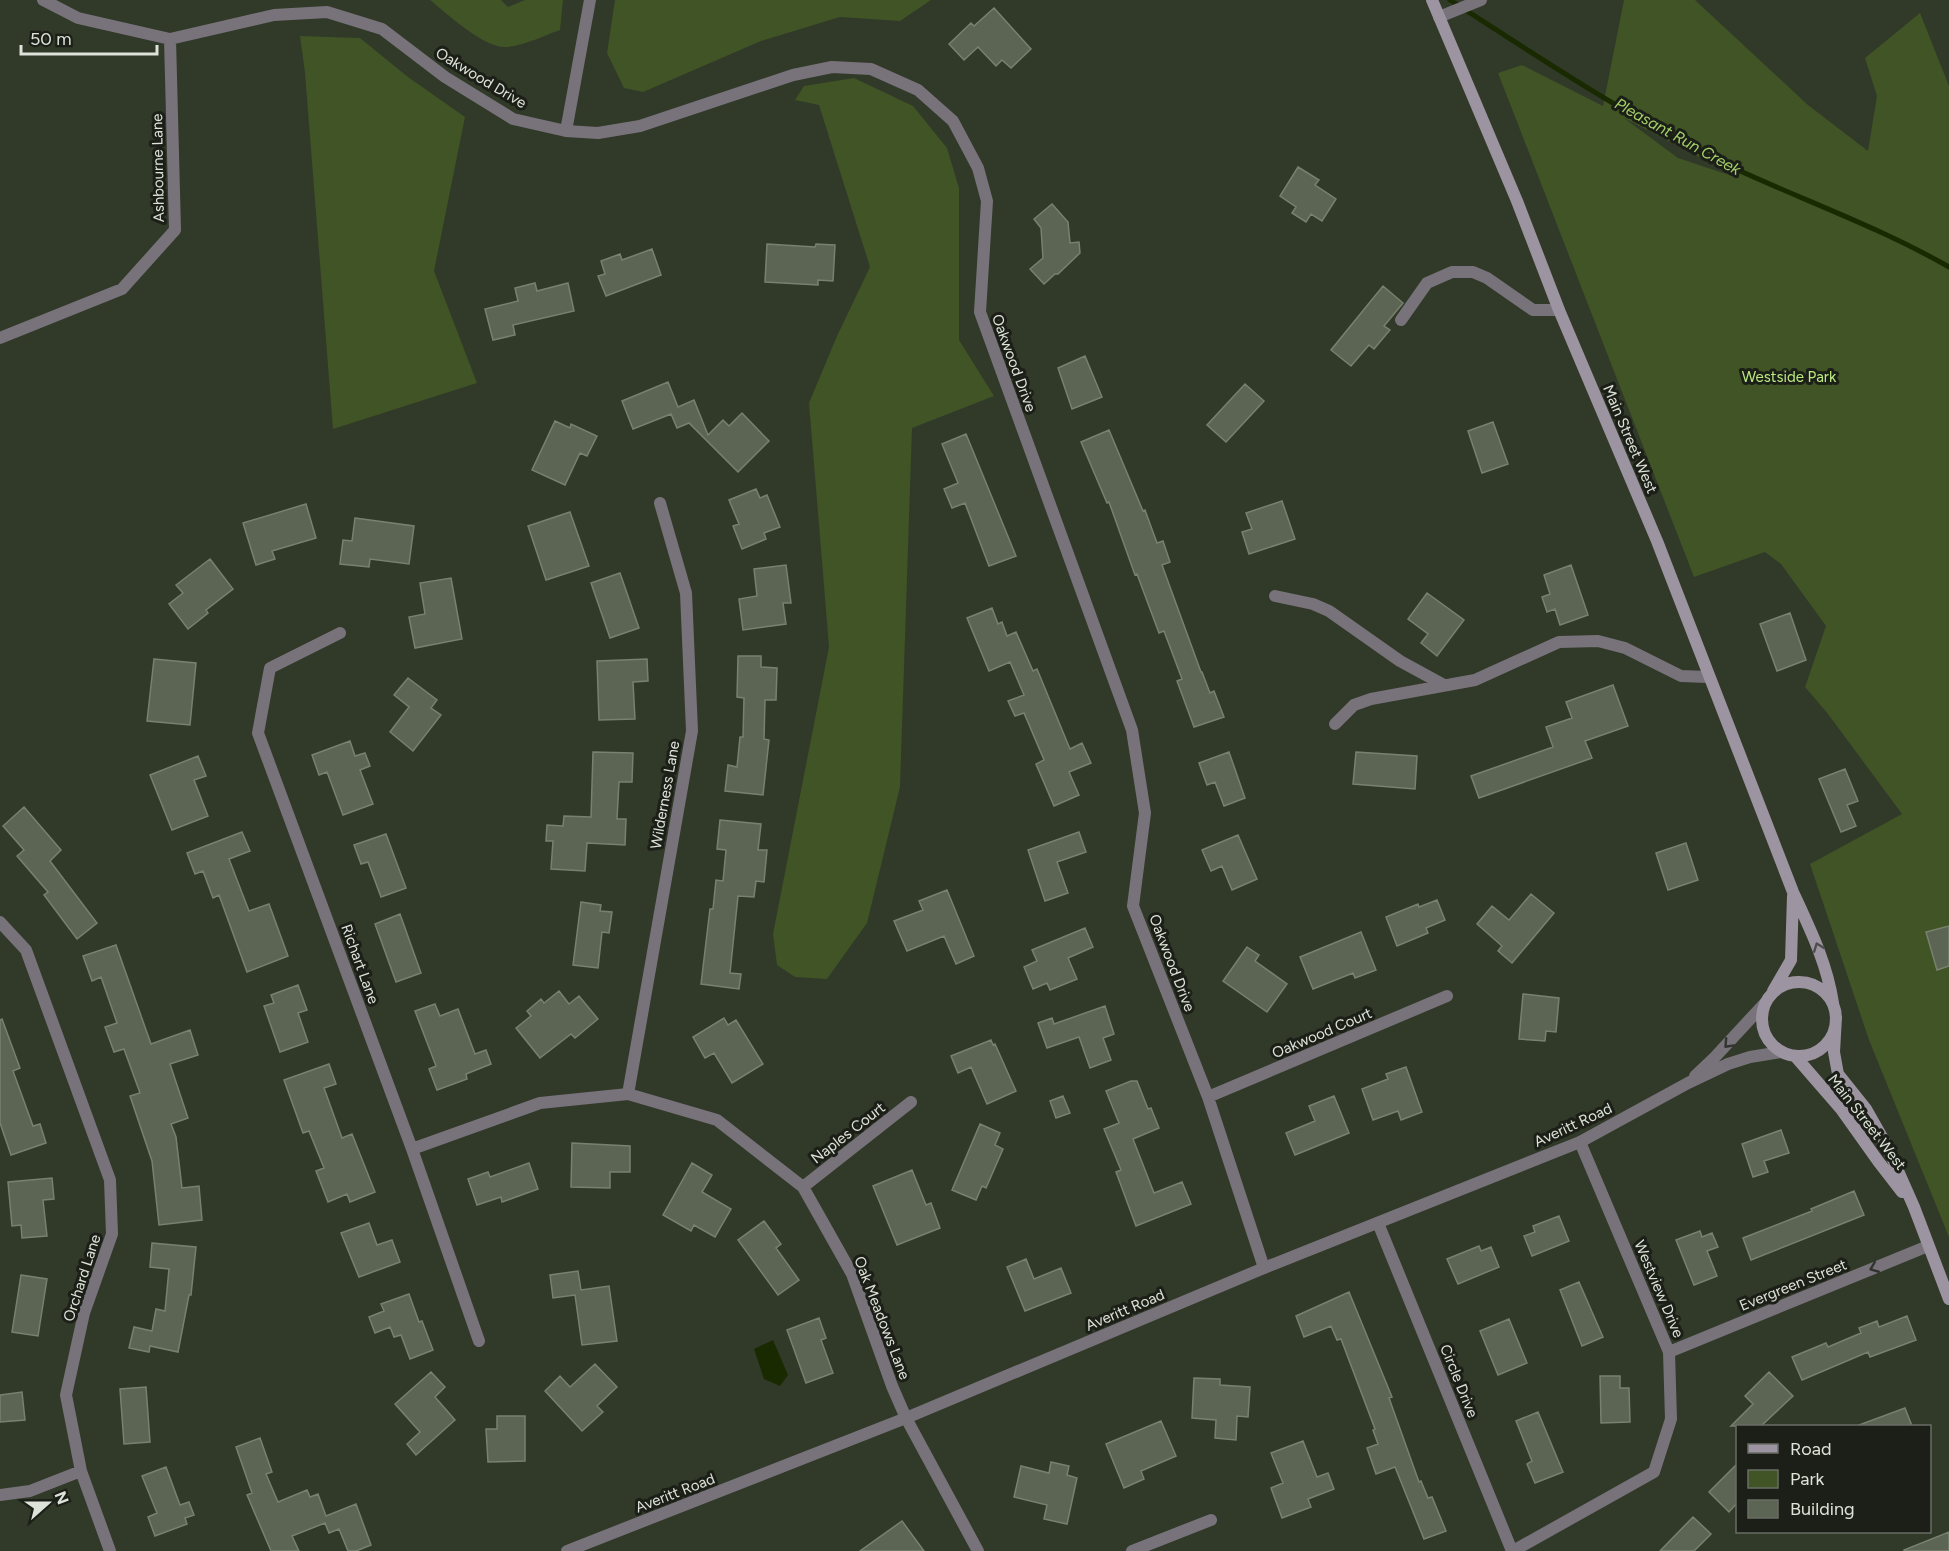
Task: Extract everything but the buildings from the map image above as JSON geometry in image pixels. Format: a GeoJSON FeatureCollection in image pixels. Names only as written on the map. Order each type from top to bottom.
{"type":"FeatureCollection","features":[{"type":"Feature","properties":{"kind":"main road","name":"Main Street West"},"geometry":{"type":"LineString","coordinates":[[1432,0],[1516,201],[1558,310],[1657,542],[1793,892],[1818,945],[1830,980],[1833,1004]]}},
{"type":"Feature","properties":{"kind":"main road","name":"Main Street West"},"geometry":{"type":"LineString","coordinates":[[1768,998],[1791,960],[1793,892]]}},
{"type":"Feature","properties":{"kind":"main road"},"geometry":{"type":"LineString","coordinates":[[1794,982],[1806,982],[1827,994],[1833,1004],[1836,1017],[1835,1029],[1830,1041],[1811,1055],[1795,1056],[1781,1052],[1767,1039],[1762,1015],[1768,998],[1782,986],[1794,982]]}},
{"type":"Feature","properties":{"kind":"main road","name":"Main Street West"},"geometry":{"type":"LineString","coordinates":[[1836,1017],[1834,1052],[1838,1074],[1866,1109],[1887,1146],[1914,1207],[1949,1299]]}},
{"type":"Feature","properties":{"kind":"main road","name":"Main Street West"},"geometry":{"type":"LineString","coordinates":[[1795,1056],[1841,1109],[1914,1207]]}},
{"type":"Feature","properties":{"kind":"street","name":"Oakwood Drive"},"geometry":{"type":"LineString","coordinates":[[43,0],[78,18],[170,39],[274,15],[327,12],[382,29],[445,77],[513,119],[566,131],[598,132],[640,126],[793,75],[832,67],[872,69],[918,90],[953,121],[978,168],[987,201],[980,312],[1132,730],[1145,813],[1134,906],[1208,1097],[1264,1268]]}},
{"type":"Feature","properties":{"kind":"street"},"geometry":{"type":"LineString","coordinates":[[566,131],[590,0]]}},
{"type":"Feature","properties":{"kind":"street"},"geometry":{"type":"LineString","coordinates":[[1439,16],[1481,0]]}},
{"type":"Feature","properties":{"kind":"street","name":"Ashbourne Lane"},"geometry":{"type":"LineString","coordinates":[[0,338],[122,289],[175,230],[170,39]]}},
{"type":"Feature","properties":{"kind":"street"},"geometry":{"type":"LineString","coordinates":[[1401,320],[1427,283],[1452,273],[1465,272],[1473,272],[1487,279],[1533,310],[1558,310]]}},
{"type":"Feature","properties":{"kind":"street","name":"Wilderness Lane"},"geometry":{"type":"LineString","coordinates":[[628,1094],[692,731],[686,593],[660,503]]}},
{"type":"Feature","properties":{"kind":"street"},"geometry":{"type":"LineString","coordinates":[[1275,596],[1313,604],[1329,612],[1400,661],[1444,685]]}},
{"type":"Feature","properties":{"kind":"street","name":"Richart Lane"},"geometry":{"type":"LineString","coordinates":[[340,633],[270,668],[258,733],[412,1149],[479,1341]]}},
{"type":"Feature","properties":{"kind":"street"},"geometry":{"type":"LineString","coordinates":[[1335,724],[1354,705],[1371,699],[1475,680],[1558,642],[1598,641],[1625,648],[1681,676],[1708,677]]}},
{"type":"Feature","properties":{"kind":"street","name":"Orchard Lane"},"geometry":{"type":"LineString","coordinates":[[0,922],[26,950],[110,1180],[112,1234],[84,1313],[66,1395],[81,1471],[110,1551]]}},
{"type":"Feature","properties":{"kind":"street","name":"Oakwood Court"},"geometry":{"type":"LineString","coordinates":[[1208,1097],[1447,996]]}},
{"type":"Feature","properties":{"kind":"street","name":"Averitt Road"},"geometry":{"type":"LineString","coordinates":[[1688,1083],[1715,1057],[1768,998]]}},
{"type":"Feature","properties":{"kind":"street","name":"Averitt Road"},"geometry":{"type":"LineString","coordinates":[[567,1551],[906,1418],[1264,1268],[1580,1142],[1688,1083],[1728,1064],[1750,1057],[1781,1052]]}},
{"type":"Feature","properties":{"kind":"street","name":"Oak Meadows Lane"},"geometry":{"type":"LineString","coordinates":[[412,1149],[540,1103],[628,1094],[717,1120],[803,1186],[852,1274],[892,1386],[906,1418],[978,1551]]}},
{"type":"Feature","properties":{"kind":"street","name":"Naples Court"},"geometry":{"type":"LineString","coordinates":[[803,1186],[911,1102]]}},
{"type":"Feature","properties":{"kind":"street","name":"Westview Drive"},"geometry":{"type":"LineString","coordinates":[[1513,1551],[1654,1472],[1671,1419],[1669,1352],[1580,1142]]}},
{"type":"Feature","properties":{"kind":"street","name":"Circle Drive"},"geometry":{"type":"LineString","coordinates":[[1378,1222],[1513,1551]]}},
{"type":"Feature","properties":{"kind":"street","name":"Evergreen Street"},"geometry":{"type":"LineString","coordinates":[[1669,1352],[1928,1246]]}},
{"type":"Feature","properties":{"kind":"street"},"geometry":{"type":"LineString","coordinates":[[0,1496],[30,1491],[81,1471]]}},
{"type":"Feature","properties":{"kind":"street"},"geometry":{"type":"LineString","coordinates":[[1132,1551],[1211,1520]]}},
{"type":"Feature","properties":{"kind":"green space"},"geometry":{"type":"Polygon","coordinates":[[[430,0],[501,0],[508,7],[525,0],[563,0],[560,30],[520,45],[497,46],[466,29],[430,0]]]}},
{"type":"Feature","properties":{"kind":"green space"},"geometry":{"type":"Polygon","coordinates":[[[615,0],[931,0],[900,21],[840,17],[761,41],[643,92],[624,88],[607,53],[615,0]]]}},
{"type":"Feature","properties":{"kind":"green space","name":"Westside Park"},"geometry":{"type":"Polygon","coordinates":[[[1624,0],[1695,0],[1808,105],[1868,151],[1877,96],[1865,58],[1920,13],[1949,86],[1949,1237],[1869,1040],[1810,864],[1902,814],[1828,714],[1805,687],[1826,626],[1781,564],[1765,552],[1694,577],[1498,73],[1522,65],[1603,106],[1624,0]],[[1624,118],[1678,158],[1738,177],[1624,118]]]}},
{"type":"Feature","properties":{"kind":"green space"},"geometry":{"type":"Polygon","coordinates":[[[300,36],[360,38],[408,77],[465,117],[434,271],[477,383],[333,429],[305,73],[300,36]]]}},
{"type":"Feature","properties":{"kind":"green space"},"geometry":{"type":"Polygon","coordinates":[[[854,78],[913,106],[947,148],[959,188],[959,340],[994,396],[912,428],[900,787],[867,923],[827,979],[795,977],[777,965],[773,934],[829,647],[809,403],[837,336],[870,267],[819,105],[795,100],[804,86],[854,78]]]}},
{"type":"Feature","properties":{"kind":"shaded area"},"geometry":{"type":"Polygon","coordinates":[[[773,1340],[788,1375],[780,1386],[764,1379],[754,1349],[773,1340]]]}},
{"type":"Feature","properties":{"kind":"waterway","name":"Pleasant Run Creek"},"geometry":{"type":"LineString","coordinates":[[1450,0],[1577,81],[1675,139],[1738,170],[1920,251],[1949,267]]}}]}
